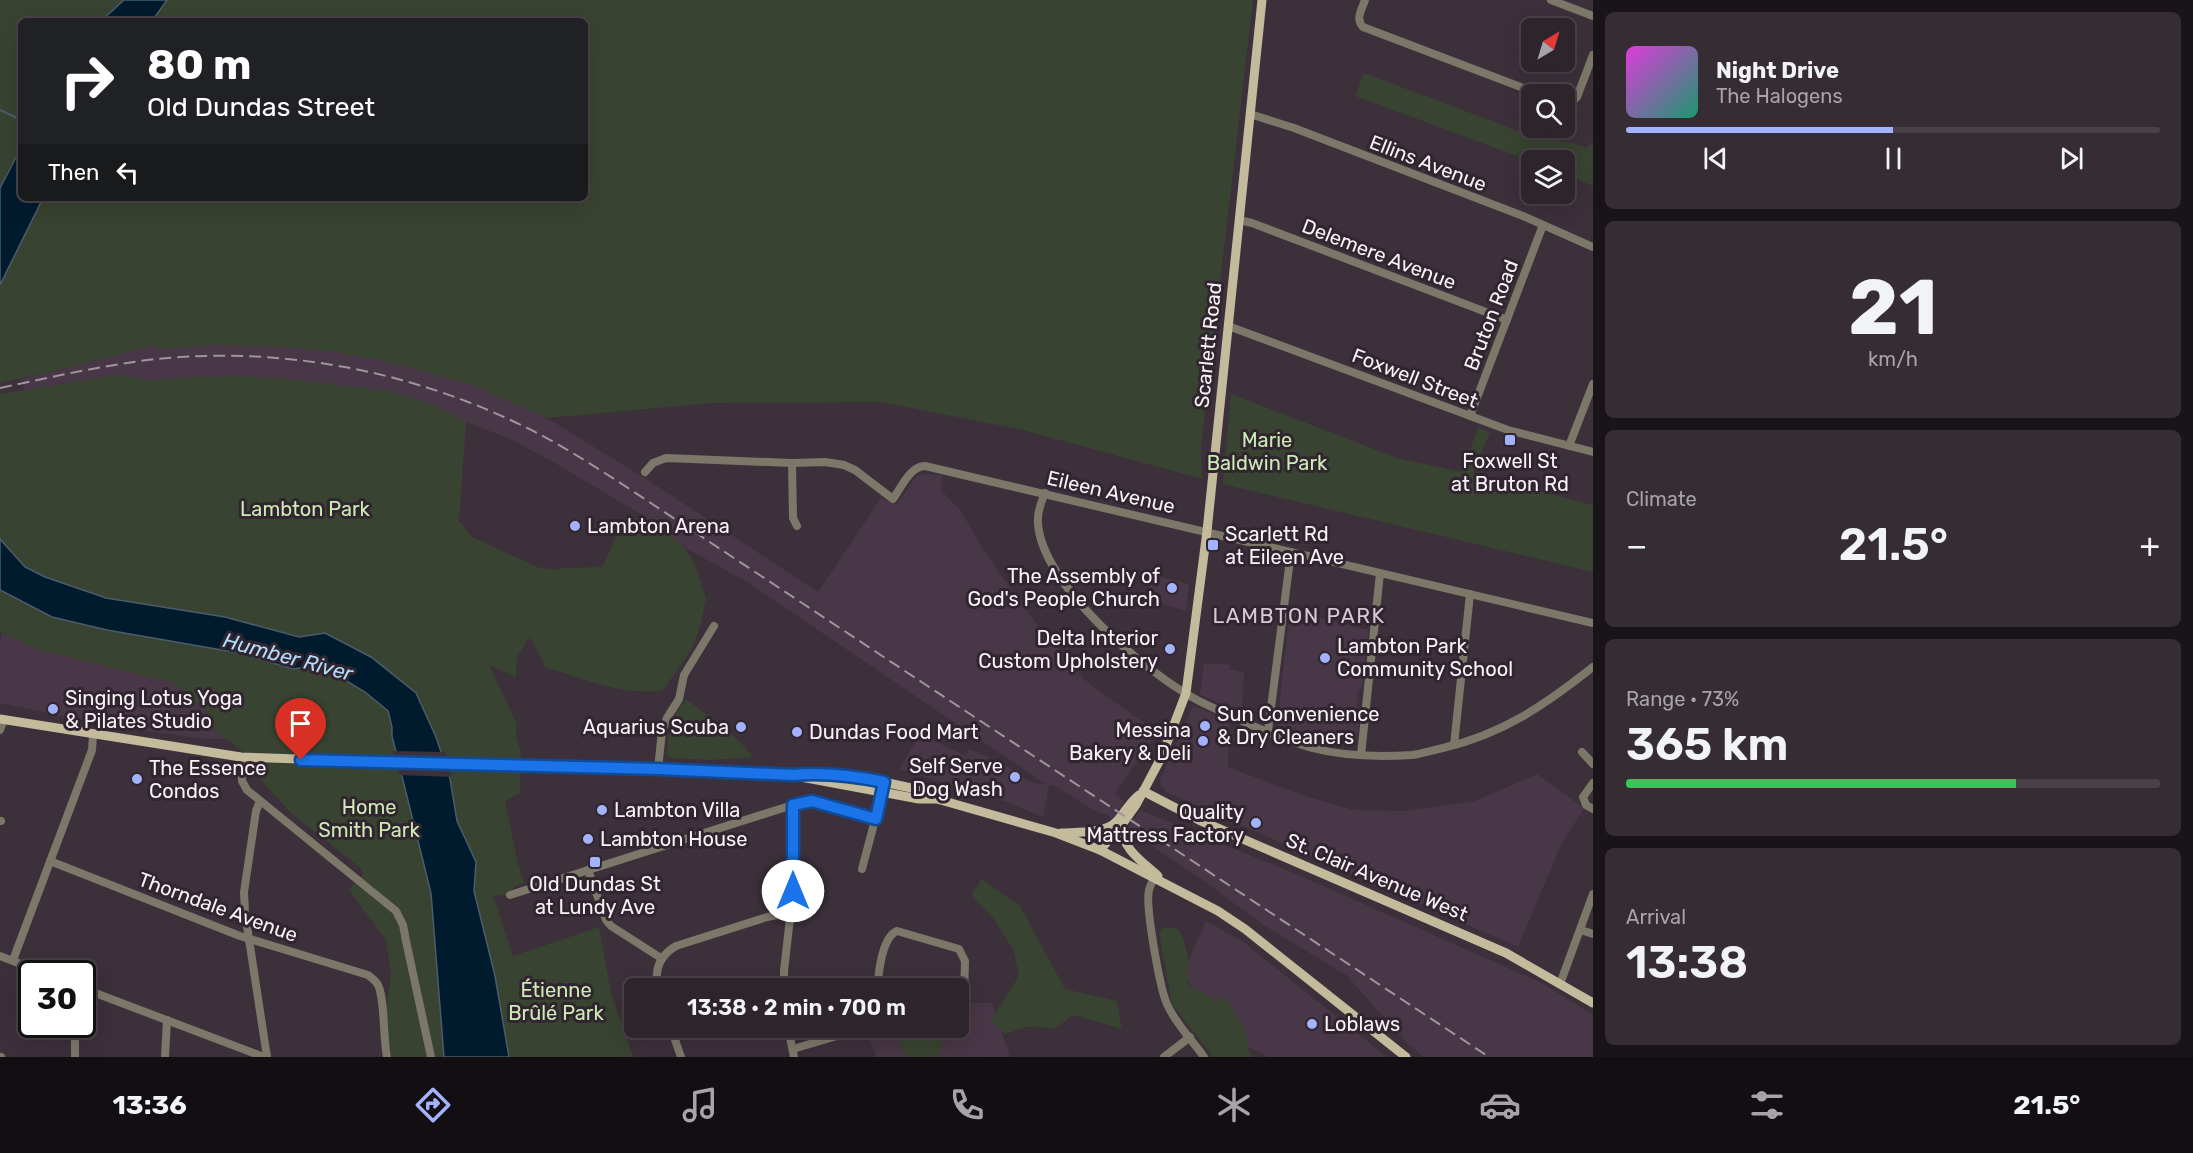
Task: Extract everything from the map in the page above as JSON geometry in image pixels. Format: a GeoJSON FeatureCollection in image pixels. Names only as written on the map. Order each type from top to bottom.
{"type":"FeatureCollection","features":[{"type":"Feature","properties":{"kind":"main road","name":"Scarlett Road"},"geometry":{"type":"LineString","coordinates":[[1100,849],[1121,826],[1143,791],[1162,756],[1186,693],[1207,531],[1262,0]]}},
{"type":"Feature","properties":{"kind":"main road"},"geometry":{"type":"LineString","coordinates":[[2,719],[93,735],[262,759],[658,769],[794,775],[817,781],[884,786],[919,799],[937,799],[1056,833],[1100,849],[1218,911],[1245,929],[1406,1057]]}},
{"type":"Feature","properties":{"kind":"main road","name":"Scarlett Road"},"geometry":{"type":"LineString","coordinates":[[1056,833],[1109,828],[1131,801],[1143,791]]}},
{"type":"Feature","properties":{"kind":"main road","name":"St. Clair Avenue West"},"geometry":{"type":"LineString","coordinates":[[1143,791],[1199,819],[1506,953],[1593,1003]]}},
{"type":"Feature","properties":{"kind":"main road"},"geometry":{"type":"LineString","coordinates":[[1121,826],[1122,837],[1130,850],[1166,884]]}},
{"type":"Feature","properties":{"kind":"street"},"geometry":{"type":"LineString","coordinates":[[1365,0],[1359,18],[1363,27],[1521,87]]}},
{"type":"Feature","properties":{"kind":"street"},"geometry":{"type":"LineString","coordinates":[[1551,0],[1593,16]]}},
{"type":"Feature","properties":{"kind":"street"},"geometry":{"type":"LineString","coordinates":[[1575,100],[1593,55]]}},
{"type":"Feature","properties":{"kind":"street","name":"Ellins Avenue"},"geometry":{"type":"LineString","coordinates":[[1250,114],[1294,128],[1543,225],[1593,247]]}},
{"type":"Feature","properties":{"kind":"street","name":"Delemere Avenue"},"geometry":{"type":"LineString","coordinates":[[1239,220],[1507,320]]}},
{"type":"Feature","properties":{"kind":"street","name":"Bruton Road"},"geometry":{"type":"LineString","coordinates":[[1470,416],[1543,225]]}},
{"type":"Feature","properties":{"kind":"street","name":"Foxwell Street"},"geometry":{"type":"LineString","coordinates":[[1228,326],[1508,430],[1593,452]]}},
{"type":"Feature","properties":{"kind":"street"},"geometry":{"type":"LineString","coordinates":[[1569,446],[1593,384]]}},
{"type":"Feature","properties":{"kind":"street","name":"Eileen Avenue"},"geometry":{"type":"LineString","coordinates":[[645,472],[652,463],[666,458],[792,463],[825,462],[844,465],[855,470],[893,499],[913,470],[919,466],[1044,493],[1593,623]]}},
{"type":"Feature","properties":{"kind":"street"},"geometry":{"type":"LineString","coordinates":[[792,463],[793,519],[797,526]]}},
{"type":"Feature","properties":{"kind":"street"},"geometry":{"type":"LineString","coordinates":[[1044,493],[1038,524],[1049,558],[1062,579],[1092,616],[1122,646],[1198,700],[1312,748],[1361,754],[1412,754],[1480,738],[1503,729],[1557,696],[1593,667]]}},
{"type":"Feature","properties":{"kind":"street"},"geometry":{"type":"LineString","coordinates":[[1268,731],[1291,552]]}},
{"type":"Feature","properties":{"kind":"street"},"geometry":{"type":"LineString","coordinates":[[1361,754],[1380,573]]}},
{"type":"Feature","properties":{"kind":"street"},"geometry":{"type":"LineString","coordinates":[[1454,745],[1470,594]]}},
{"type":"Feature","properties":{"kind":"street"},"geometry":{"type":"LineString","coordinates":[[658,769],[667,718],[679,699],[684,675],[714,626]]}},
{"type":"Feature","properties":{"kind":"street"},"geometry":{"type":"LineString","coordinates":[[0,730],[2,719]]}},
{"type":"Feature","properties":{"kind":"street"},"geometry":{"type":"LineString","coordinates":[[13,960],[92,750],[93,735]]}},
{"type":"Feature","properties":{"kind":"street"},"geometry":{"type":"LineString","coordinates":[[1582,752],[1593,764]]}},
{"type":"Feature","properties":{"kind":"street"},"geometry":{"type":"LineString","coordinates":[[241,757],[244,787],[396,911],[403,925],[431,1057]]}},
{"type":"Feature","properties":{"kind":"street"},"geometry":{"type":"LineString","coordinates":[[1593,783],[1583,800],[1593,809]]}},
{"type":"Feature","properties":{"kind":"street"},"geometry":{"type":"LineString","coordinates":[[862,869],[884,786]]}},
{"type":"Feature","properties":{"kind":"street"},"geometry":{"type":"LineString","coordinates":[[96,993],[265,1057],[248,939],[244,892],[256,811],[260,801]]}},
{"type":"Feature","properties":{"kind":"street"},"geometry":{"type":"LineString","coordinates":[[510,895],[793,805],[812,801],[876,819]]}},
{"type":"Feature","properties":{"kind":"street"},"geometry":{"type":"LineString","coordinates":[[785,978],[793,891],[793,805]]}},
{"type":"Feature","properties":{"kind":"street","name":"Thorndale Avenue"},"geometry":{"type":"LineString","coordinates":[[50,861],[248,939],[368,975],[375,980],[380,993],[387,1057]]}},
{"type":"Feature","properties":{"kind":"street"},"geometry":{"type":"LineString","coordinates":[[588,870],[606,920],[611,926],[661,958]]}},
{"type":"Feature","properties":{"kind":"street"},"geometry":{"type":"LineString","coordinates":[[1154,878],[1149,890],[1150,915],[1163,993],[1168,1006],[1204,1057]]}},
{"type":"Feature","properties":{"kind":"street"},"geometry":{"type":"LineString","coordinates":[[1560,984],[1593,894]]}},
{"type":"Feature","properties":{"kind":"street"},"geometry":{"type":"LineString","coordinates":[[657,978],[661,958],[671,949],[767,917],[790,916]]}},
{"type":"Feature","properties":{"kind":"street"},"geometry":{"type":"LineString","coordinates":[[1581,930],[1593,934]]}},
{"type":"Feature","properties":{"kind":"street"},"geometry":{"type":"LineString","coordinates":[[878,978],[886,940],[892,933],[902,932],[959,949],[965,961],[965,978]]}},
{"type":"Feature","properties":{"kind":"street"},"geometry":{"type":"LineString","coordinates":[[0,956],[18,962]]}},
{"type":"Feature","properties":{"kind":"street"},"geometry":{"type":"LineString","coordinates":[[165,1057],[167,1020]]}},
{"type":"Feature","properties":{"kind":"street"},"geometry":{"type":"LineString","coordinates":[[1164,1057],[1190,1037]]}},
{"type":"Feature","properties":{"kind":"street"},"geometry":{"type":"LineString","coordinates":[[75,1038],[75,1057]]}},
{"type":"Feature","properties":{"kind":"street"},"geometry":{"type":"LineString","coordinates":[[674,1038],[681,1057]]}},
{"type":"Feature","properties":{"kind":"street"},"geometry":{"type":"LineString","coordinates":[[790,1038],[793,1053],[836,1038]]}},
{"type":"Feature","properties":{"kind":"shaded area"},"geometry":{"type":"Polygon","coordinates":[[[153,345],[158,349],[214,345],[288,347],[336,352],[384,361],[470,384],[547,418],[651,482],[818,592],[881,498],[896,505],[918,474],[942,475],[941,490],[960,510],[991,561],[1040,628],[1087,682],[1157,732],[1115,794],[1124,801],[1113,819],[1104,813],[1102,815],[1053,785],[1049,786],[1043,817],[1006,802],[899,769],[920,734],[966,756],[969,749],[999,761],[1030,782],[1047,785],[747,582],[684,547],[647,518],[508,438],[453,417],[428,403],[389,391],[289,379],[232,376],[154,381],[117,375],[24,390],[22,379],[153,345]]]}},
{"type":"Feature","properties":{"kind":"shaded area"},"geometry":{"type":"Polygon","coordinates":[[[1150,574],[1189,584],[1186,611],[1148,600],[1150,574]]]}},
{"type":"Feature","properties":{"kind":"shaded area","name":"Lambton Park Community School"},"geometry":{"type":"Polygon","coordinates":[[[1290,611],[1369,630],[1362,687],[1358,692],[1356,720],[1359,722],[1356,743],[1351,747],[1306,738],[1280,728],[1277,724],[1290,611]]]}},
{"type":"Feature","properties":{"kind":"shaded area"},"geometry":{"type":"Polygon","coordinates":[[[2,633],[37,649],[174,683],[238,739],[205,739],[116,727],[0,703],[2,633]]]}},
{"type":"Feature","properties":{"kind":"shaded area"},"geometry":{"type":"Polygon","coordinates":[[[1204,663],[1230,665],[1230,669],[1244,672],[1242,715],[1200,694],[1204,663]]]}},
{"type":"Feature","properties":{"kind":"shaded area"},"geometry":{"type":"Polygon","coordinates":[[[1193,706],[1229,720],[1228,767],[1302,795],[1353,810],[1406,811],[1475,801],[1537,774],[1584,808],[1560,847],[1518,947],[1166,792],[1160,780],[1193,706]]]}},
{"type":"Feature","properties":{"kind":"shaded area"},"geometry":{"type":"Polygon","coordinates":[[[1140,810],[1296,874],[1542,983],[1593,1015],[1593,1057],[1424,1057],[1408,1044],[1346,975],[1265,926],[1127,829],[1140,810]]]}},
{"type":"Feature","properties":{"kind":"shaded area"},"geometry":{"type":"Polygon","coordinates":[[[1206,921],[1242,941],[1387,1057],[1269,1057],[1247,1046],[1217,1001],[1193,988],[1187,979],[1185,972],[1188,961],[1206,921]]]}},
{"type":"Feature","properties":{"kind":"shaded area"},"geometry":{"type":"Polygon","coordinates":[[[969,1003],[992,1003],[1010,1057],[876,1057],[869,1038],[969,1038],[969,1003]]]}},
{"type":"Feature","properties":{"kind":"green space"},"geometry":{"type":"Polygon","coordinates":[[[0,0],[124,0],[104,18],[18,18],[18,154],[0,188],[0,0]]]}},
{"type":"Feature","properties":{"kind":"green space"},"geometry":{"type":"Polygon","coordinates":[[[167,0],[1253,0],[1201,447],[1202,479],[1023,430],[882,402],[711,403],[547,418],[470,384],[384,361],[336,352],[288,347],[214,345],[158,349],[153,345],[68,368],[0,383],[0,285],[42,201],[588,201],[588,18],[154,18],[167,0]]]}},
{"type":"Feature","properties":{"kind":"green space"},"geometry":{"type":"Polygon","coordinates":[[[1364,73],[1521,132],[1521,138],[1541,138],[1585,147],[1593,143],[1593,186],[1575,178],[1575,150],[1521,150],[1521,157],[1355,96],[1364,73]]]}},
{"type":"Feature","properties":{"kind":"green space","name":"Lambton Park"},"geometry":{"type":"Polygon","coordinates":[[[117,375],[154,381],[232,376],[289,379],[389,391],[428,403],[466,422],[459,521],[472,537],[537,567],[555,570],[602,567],[625,518],[647,518],[684,547],[694,562],[706,598],[701,624],[692,649],[663,690],[618,689],[546,668],[530,637],[517,657],[516,677],[489,665],[517,724],[516,739],[521,751],[520,793],[505,801],[524,883],[515,886],[508,896],[493,895],[513,956],[599,927],[611,992],[624,1030],[624,1038],[627,1038],[633,1057],[509,1057],[495,976],[474,891],[476,861],[457,821],[450,779],[437,737],[416,693],[371,657],[325,633],[299,637],[225,617],[106,598],[45,577],[25,567],[0,539],[0,394],[117,375]]]}},
{"type":"Feature","properties":{"kind":"green space","name":"Marie Baldwin Park"},"geometry":{"type":"Polygon","coordinates":[[[1231,394],[1397,458],[1462,472],[1478,427],[1490,432],[1473,474],[1593,505],[1593,572],[1223,484],[1231,394]]]}},
{"type":"Feature","properties":{"kind":"green space","name":"Home Smith Park"},"geometry":{"type":"Polygon","coordinates":[[[0,590],[52,617],[107,630],[239,653],[293,669],[312,666],[330,671],[365,692],[388,711],[392,736],[431,893],[444,1057],[392,1057],[385,1022],[391,973],[386,940],[349,890],[363,875],[362,869],[291,813],[259,778],[252,762],[242,751],[215,730],[212,716],[174,683],[37,649],[0,632],[0,590]]]}},
{"type":"Feature","properties":{"kind":"green space"},"geometry":{"type":"Polygon","coordinates":[[[686,699],[729,731],[754,757],[710,760],[670,758],[667,753],[669,724],[686,699]]]}},
{"type":"Feature","properties":{"kind":"green space"},"geometry":{"type":"Polygon","coordinates":[[[982,879],[1020,906],[1065,989],[1117,1001],[1122,1029],[1073,1015],[1056,1028],[1027,1027],[1005,1034],[991,1020],[1019,976],[1014,951],[994,919],[971,895],[982,879]]]}},
{"type":"Feature","properties":{"kind":"green space"},"geometry":{"type":"Polygon","coordinates":[[[1163,927],[1178,929],[1182,936],[1186,947],[1189,985],[1217,1001],[1219,997],[1229,1001],[1248,1039],[1247,1046],[1252,1057],[1213,1057],[1172,1004],[1159,933],[1163,927]]]}},
{"type":"Feature","properties":{"kind":"green space"},"geometry":{"type":"Polygon","coordinates":[[[896,1038],[942,1038],[936,1057],[907,1057],[896,1038]]]}},
{"type":"Feature","properties":{"kind":"water"},"geometry":{"type":"Polygon","coordinates":[[[124,0],[167,0],[154,18],[104,18],[124,0]]]}},
{"type":"Feature","properties":{"kind":"water"},"geometry":{"type":"Polygon","coordinates":[[[18,154],[18,201],[42,201],[0,285],[0,188],[18,154]]]}},
{"type":"Feature","properties":{"kind":"water","name":"Humber River"},"geometry":{"type":"Polygon","coordinates":[[[0,539],[25,567],[45,577],[106,598],[225,617],[299,637],[325,633],[371,657],[416,693],[436,737],[450,779],[457,821],[476,862],[474,891],[495,976],[509,1057],[444,1057],[431,893],[392,736],[388,711],[365,692],[330,671],[312,666],[293,669],[239,653],[107,630],[52,617],[0,590],[0,539]]]}},
{"type":"Feature","properties":{"kind":"pier"},"geometry":{"type":"Polygon","coordinates":[[[393,751],[445,752],[452,777],[400,775],[393,751]]]}},
{"type":"Feature","properties":{"kind":"waterway"},"geometry":{"type":"LineString","coordinates":[[0,110],[18,119]]}},
{"type":"Feature","properties":{"kind":"railway"},"geometry":{"type":"LineString","coordinates":[[0,388],[156,359],[201,356],[290,359],[335,365],[422,386],[522,425],[583,459],[628,488],[1489,1057]]}},
{"type":"Feature","properties":{"kind":"place","name":"Foxwell St at Bruton Rd"},"geometry":{"type":"Point","coordinates":[1510,440]}},
{"type":"Feature","properties":{"kind":"place","name":"Lambton Arena"},"geometry":{"type":"Point","coordinates":[575,526]}},
{"type":"Feature","properties":{"kind":"place","name":"Scarlett Rd at Eileen Ave"},"geometry":{"type":"Point","coordinates":[1213,545]}},
{"type":"Feature","properties":{"kind":"place","name":"The Assembly of God's People Church"},"geometry":{"type":"Point","coordinates":[1172,588]}},
{"type":"Feature","properties":{"kind":"place","name":"Delta Interior Custom Upholstery"},"geometry":{"type":"Point","coordinates":[1170,649]}},
{"type":"Feature","properties":{"kind":"place","name":"Lambton Park Community School"},"geometry":{"type":"Point","coordinates":[1325,658]}},
{"type":"Feature","properties":{"kind":"place","name":"Singing Lotus Yoga & Pilates Studio"},"geometry":{"type":"Point","coordinates":[53,709]}},
{"type":"Feature","properties":{"kind":"place","name":"Sun Convenience & Dry Cleaners"},"geometry":{"type":"Point","coordinates":[1205,726]}},
{"type":"Feature","properties":{"kind":"place","name":"Aquarius Scuba"},"geometry":{"type":"Point","coordinates":[741,727]}},
{"type":"Feature","properties":{"kind":"place","name":"Dundas Food Mart"},"geometry":{"type":"Point","coordinates":[797,732]}},
{"type":"Feature","properties":{"kind":"place","name":"Messina Bakery & Deli"},"geometry":{"type":"Point","coordinates":[1203,741]}},
{"type":"Feature","properties":{"kind":"place","name":"Self Serve Dog Wash"},"geometry":{"type":"Point","coordinates":[1015,777]}},
{"type":"Feature","properties":{"kind":"place","name":"The Essence Condos"},"geometry":{"type":"Point","coordinates":[137,779]}},
{"type":"Feature","properties":{"kind":"place","name":"Lambton Villa"},"geometry":{"type":"Point","coordinates":[602,810]}},
{"type":"Feature","properties":{"kind":"place","name":"Quality Mattress Factory"},"geometry":{"type":"Point","coordinates":[1256,823]}},
{"type":"Feature","properties":{"kind":"place","name":"Lambton House"},"geometry":{"type":"Point","coordinates":[588,839]}},
{"type":"Feature","properties":{"kind":"place","name":"Old Dundas St at Lundy Ave"},"geometry":{"type":"Point","coordinates":[595,862]}},
{"type":"Feature","properties":{"kind":"place","name":"Loblaws"},"geometry":{"type":"Point","coordinates":[1312,1024]}},
{"type":"Feature","properties":{"kind":"district","name":"LAMBTON PARK"},"geometry":{"type":"Point","coordinates":[1299,616]}},
{"type":"Feature","properties":{"kind":"route"},"geometry":{"type":"LineString","coordinates":[[301,760],[658,769],[794,775],[816,773],[839,774],[884,782],[876,819],[824,803],[805,801],[793,805],[793,891]]}},
{"type":"Feature","properties":{"kind":"park label","name":"Étienne Brûlé Park"},"geometry":{"type":"Point","coordinates":[556,1002]}}]}
